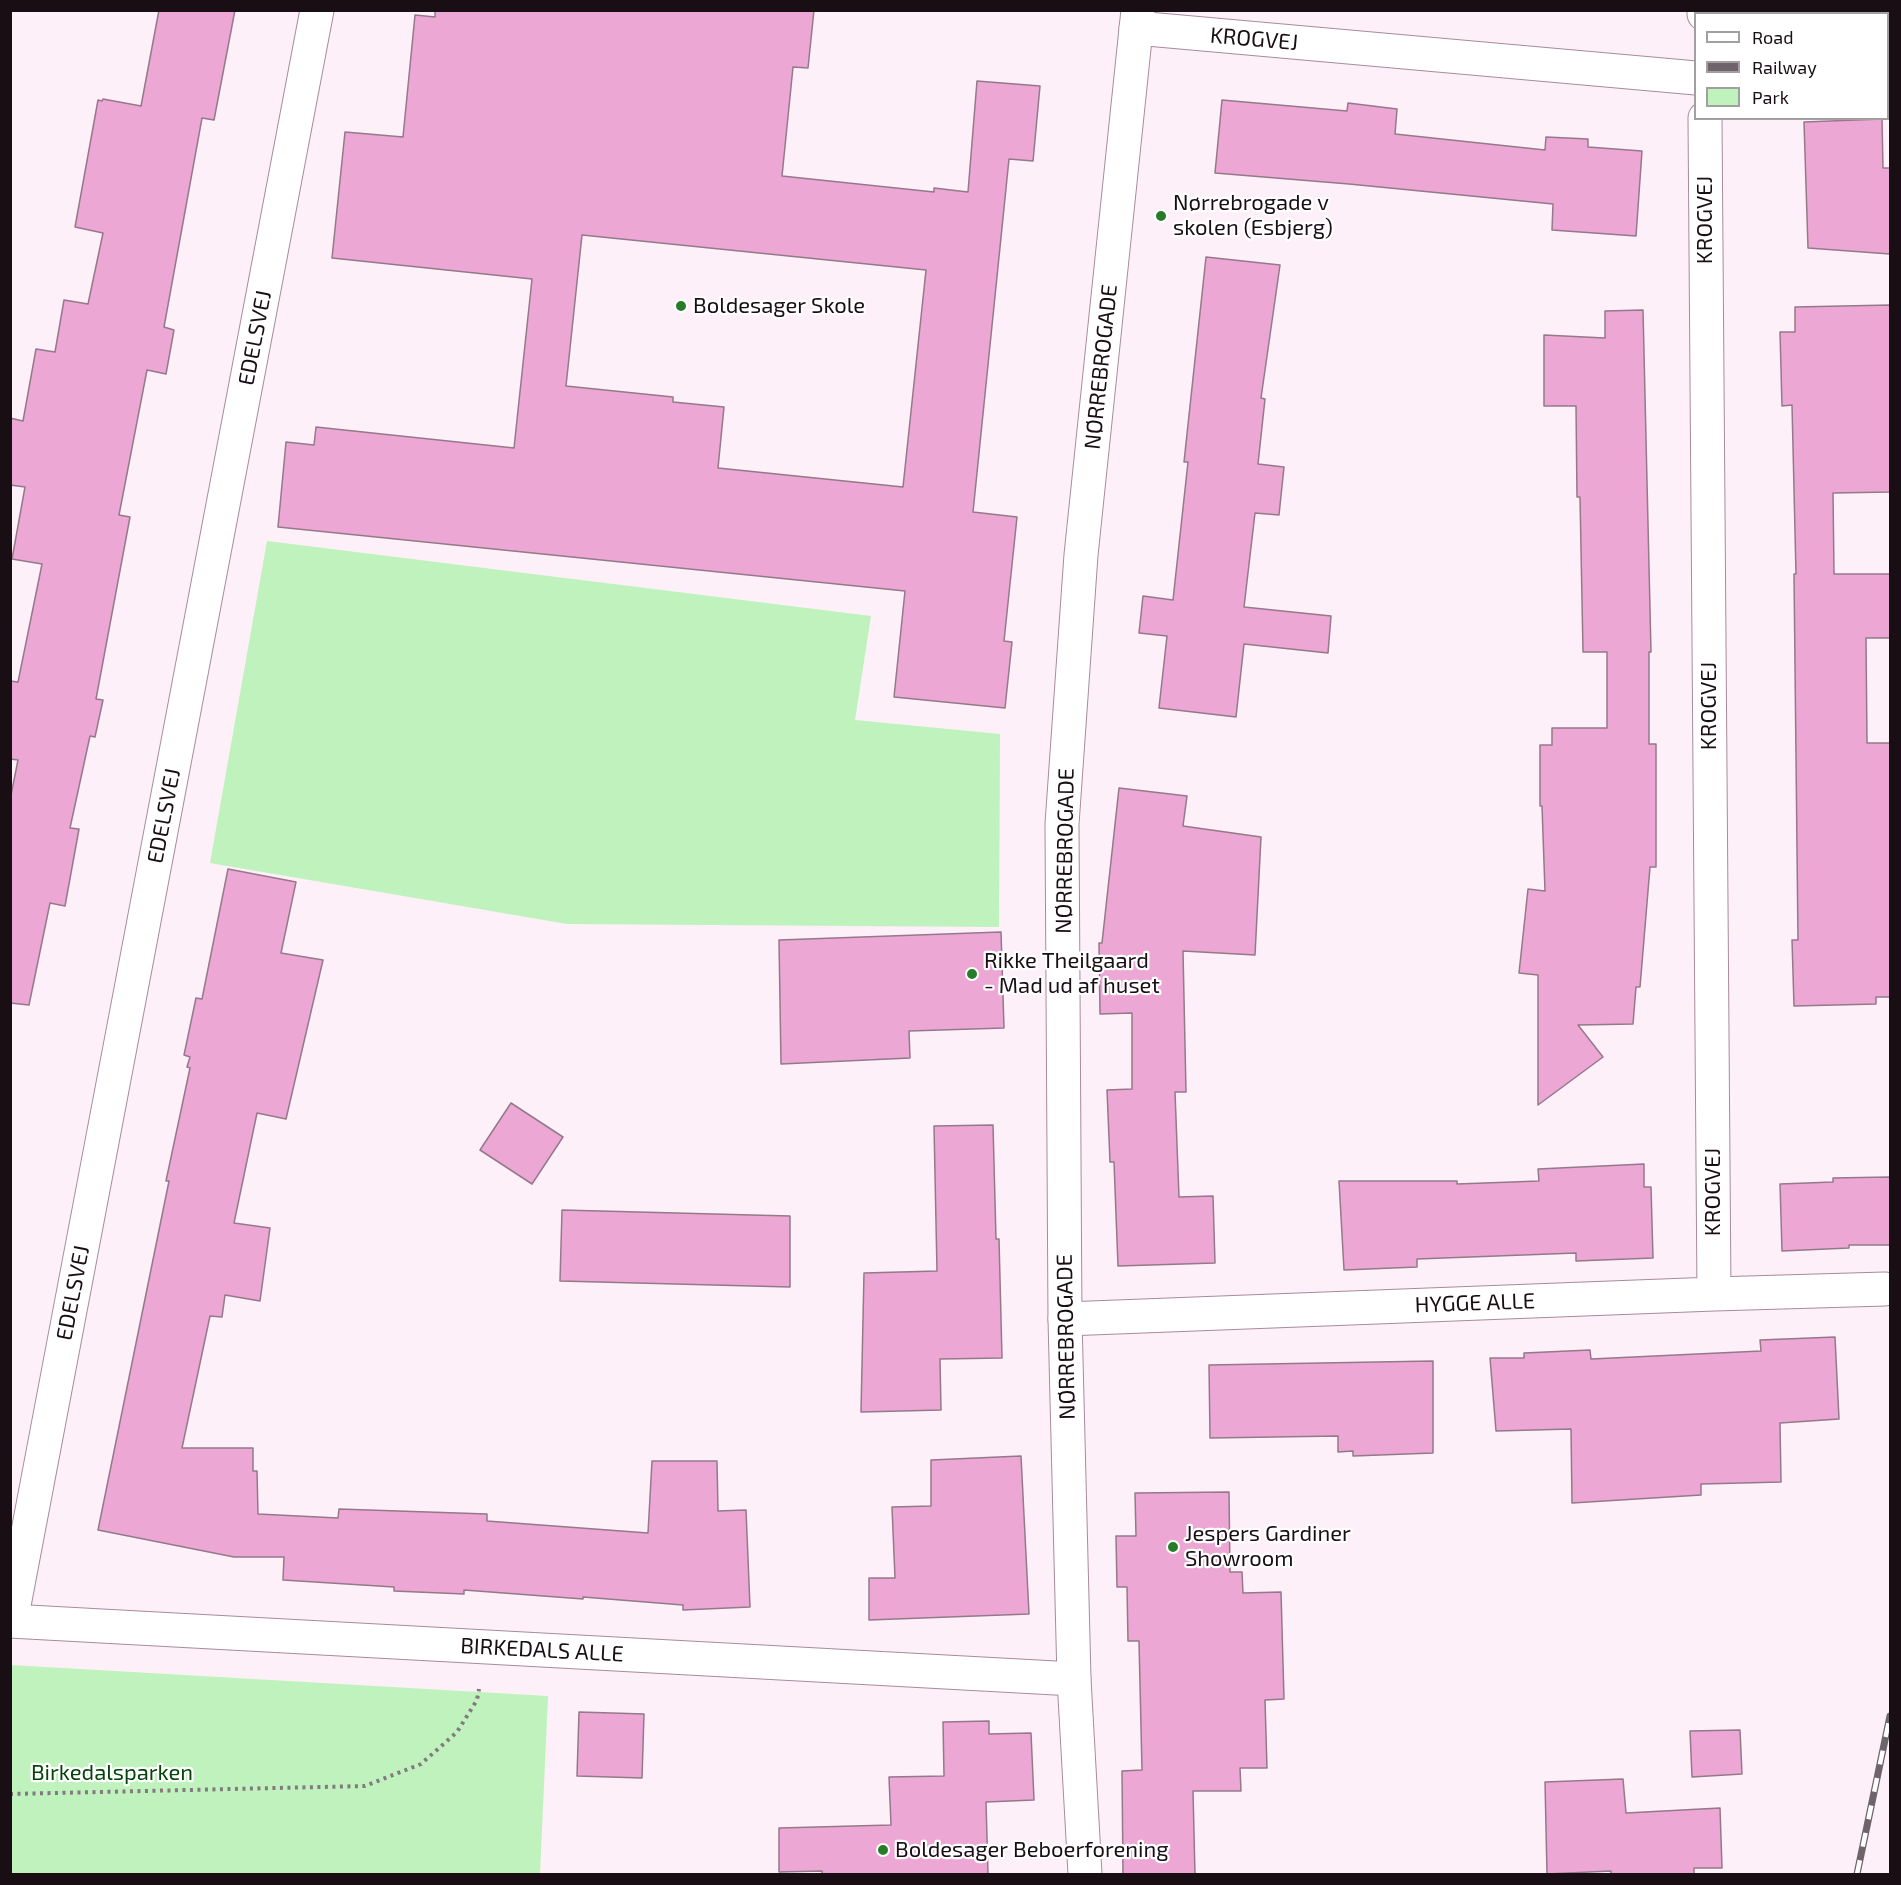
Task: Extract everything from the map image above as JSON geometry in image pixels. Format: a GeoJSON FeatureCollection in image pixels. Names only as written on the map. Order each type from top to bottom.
{"type":"FeatureCollection","features":[{"type":"Feature","properties":{"kind":"street","name":"EDELSVEJ"},"geometry":{"type":"LineString","coordinates":[[11,1621],[317,10]]}},
{"type":"Feature","properties":{"kind":"street","name":"KROGVEJ"},"geometry":{"type":"LineString","coordinates":[[1137,19],[1694,78]]}},
{"type":"Feature","properties":{"kind":"street","name":"NØRREBROGADE"},"geometry":{"type":"LineString","coordinates":[[1085,1875],[1074,1679],[1065,1319],[1062,824],[1081,555],[1137,19]]}},
{"type":"Feature","properties":{"kind":"street","name":"KROGVEJ"},"geometry":{"type":"LineString","coordinates":[[1705,120],[1714,1294]]}},
{"type":"Feature","properties":{"kind":"street","name":"HYGGE ALLE"},"geometry":{"type":"LineString","coordinates":[[1065,1319],[1885,1289]]}},
{"type":"Feature","properties":{"kind":"street","name":"BIRKEDALS ALLE"},"geometry":{"type":"LineString","coordinates":[[11,1621],[1074,1679]]}},
{"type":"Feature","properties":{"kind":"path"},"geometry":{"type":"LineString","coordinates":[[10,1794],[365,1786],[421,1764],[458,1732],[477,1700],[487,1647]]}},
{"type":"Feature","properties":{"kind":"green space"},"geometry":{"type":"Polygon","coordinates":[[[267,541],[871,616],[855,720],[1000,734],[999,927],[567,924],[210,863],[267,541]]]}},
{"type":"Feature","properties":{"kind":"green space","name":"Birkedalsparken"},"geometry":{"type":"Polygon","coordinates":[[[11,1665],[548,1696],[540,1874],[11,1874],[11,1665]]]}},
{"type":"Feature","properties":{"kind":"building"},"geometry":{"type":"Polygon","coordinates":[[[159,10],[235,10],[214,120],[202,118],[164,327],[174,330],[166,374],[147,370],[119,515],[130,517],[96,699],[103,700],[95,737],[90,736],[70,828],[79,829],[65,906],[50,903],[29,1005],[10,1003],[10,800],[18,760],[10,759],[10,681],[18,682],[42,564],[12,559],[25,487],[10,485],[10,418],[23,421],[36,349],[55,352],[64,300],[88,304],[103,233],[75,227],[98,100],[141,106],[159,10]]]}},
{"type":"Feature","properties":{"kind":"building"},"geometry":{"type":"Polygon","coordinates":[[[435,10],[814,10],[808,68],[793,67],[782,176],[934,192],[934,188],[968,192],[977,81],[1040,86],[1033,161],[1009,159],[973,512],[1017,517],[1004,641],[1012,642],[1005,708],[894,697],[905,591],[278,527],[286,442],[314,445],[316,427],[514,448],[532,279],[332,258],[345,132],[403,137],[415,15],[435,17],[435,10]],[[582,235],[566,386],[673,397],[673,402],[724,407],[718,468],[903,487],[926,270],[582,235]]]}},
{"type":"Feature","properties":{"kind":"building"},"geometry":{"type":"Polygon","coordinates":[[[1222,100],[1347,111],[1348,103],[1397,109],[1395,134],[1545,150],[1546,137],[1588,139],[1588,147],[1642,151],[1636,236],[1552,230],[1553,204],[1215,173],[1222,100]]]}},
{"type":"Feature","properties":{"kind":"building"},"geometry":{"type":"Polygon","coordinates":[[[1882,120],[1883,168],[1890,168],[1890,254],[1808,248],[1804,122],[1882,120]]]}},
{"type":"Feature","properties":{"kind":"building"},"geometry":{"type":"Polygon","coordinates":[[[1206,257],[1280,265],[1261,398],[1265,399],[1258,464],[1284,467],[1279,515],[1255,513],[1244,607],[1331,616],[1328,653],[1244,644],[1236,717],[1159,708],[1167,636],[1139,633],[1143,596],[1173,600],[1188,462],[1184,462],[1206,257]]]}},
{"type":"Feature","properties":{"kind":"building"},"geometry":{"type":"Polygon","coordinates":[[[1890,305],[1890,492],[1833,493],[1834,574],[1890,574],[1890,638],[1866,638],[1867,743],[1890,743],[1890,997],[1876,997],[1876,1004],[1794,1006],[1792,940],[1798,940],[1794,574],[1796,574],[1792,405],[1782,406],[1780,332],[1795,332],[1795,307],[1890,305]]]}},
{"type":"Feature","properties":{"kind":"building"},"geometry":{"type":"Polygon","coordinates":[[[1643,310],[1651,652],[1649,652],[1649,744],[1656,744],[1656,867],[1650,867],[1640,987],[1636,987],[1633,1024],[1578,1025],[1603,1057],[1538,1105],[1538,975],[1519,973],[1528,889],[1545,891],[1542,806],[1540,806],[1540,745],[1552,745],[1552,728],[1607,728],[1607,652],[1583,652],[1576,406],[1544,406],[1544,335],[1605,338],[1605,311],[1643,310]]]}},
{"type":"Feature","properties":{"kind":"building"},"geometry":{"type":"Polygon","coordinates":[[[1119,788],[1187,796],[1183,826],[1261,837],[1255,955],[1183,951],[1186,1092],[1175,1092],[1179,1197],[1213,1196],[1215,1263],[1118,1266],[1114,1162],[1110,1162],[1107,1090],[1132,1089],[1132,1013],[1100,1014],[1099,943],[1102,943],[1119,788]]]}},
{"type":"Feature","properties":{"kind":"building"},"geometry":{"type":"Polygon","coordinates":[[[228,869],[296,882],[281,953],[323,960],[286,1119],[257,1113],[234,1223],[270,1228],[260,1301],[225,1295],[222,1317],[210,1316],[182,1448],[253,1448],[253,1471],[257,1471],[258,1514],[338,1518],[339,1509],[487,1514],[487,1521],[648,1533],[652,1461],[717,1461],[718,1511],[746,1510],[750,1607],[683,1610],[683,1605],[583,1597],[583,1599],[464,1590],[464,1594],[394,1591],[394,1587],[283,1580],[284,1557],[234,1557],[98,1530],[190,1068],[187,1067],[190,1057],[184,1055],[196,998],[202,999],[228,869]]]}},
{"type":"Feature","properties":{"kind":"building"},"geometry":{"type":"Polygon","coordinates":[[[1001,932],[1004,1028],[909,1031],[910,1058],[781,1064],[779,940],[1001,932]]]}},
{"type":"Feature","properties":{"kind":"building"},"geometry":{"type":"Polygon","coordinates":[[[511,1103],[563,1137],[532,1184],[480,1150],[511,1103]]]}},
{"type":"Feature","properties":{"kind":"building"},"geometry":{"type":"Polygon","coordinates":[[[993,1125],[1002,1358],[940,1359],[941,1410],[861,1412],[864,1273],[937,1271],[934,1126],[993,1125]]]}},
{"type":"Feature","properties":{"kind":"building"},"geometry":{"type":"Polygon","coordinates":[[[1644,1164],[1644,1187],[1651,1187],[1653,1258],[1576,1261],[1576,1253],[1417,1259],[1417,1267],[1344,1270],[1339,1181],[1457,1181],[1457,1184],[1539,1181],[1538,1169],[1644,1164]]]}},
{"type":"Feature","properties":{"kind":"building"},"geometry":{"type":"Polygon","coordinates":[[[1890,1177],[1890,1245],[1849,1245],[1849,1248],[1782,1251],[1780,1184],[1833,1182],[1833,1178],[1890,1177]]]}},
{"type":"Feature","properties":{"kind":"building"},"geometry":{"type":"Polygon","coordinates":[[[562,1210],[790,1216],[790,1287],[560,1281],[562,1210]]]}},
{"type":"Feature","properties":{"kind":"building"},"geometry":{"type":"Polygon","coordinates":[[[1835,1337],[1839,1419],[1780,1423],[1781,1482],[1701,1484],[1701,1495],[1572,1503],[1571,1429],[1496,1431],[1490,1358],[1524,1358],[1524,1353],[1590,1350],[1591,1359],[1761,1351],[1760,1340],[1835,1337]]]}},
{"type":"Feature","properties":{"kind":"building"},"geometry":{"type":"Polygon","coordinates":[[[1433,1361],[1433,1453],[1353,1456],[1353,1451],[1338,1452],[1338,1436],[1210,1438],[1209,1365],[1433,1361]]]}},
{"type":"Feature","properties":{"kind":"building"},"geometry":{"type":"Polygon","coordinates":[[[1021,1456],[1029,1614],[869,1620],[869,1578],[895,1578],[892,1507],[931,1506],[931,1460],[1021,1456]]]}},
{"type":"Feature","properties":{"kind":"building"},"geometry":{"type":"Polygon","coordinates":[[[1229,1492],[1230,1572],[1242,1572],[1243,1593],[1281,1592],[1284,1699],[1265,1700],[1267,1768],[1240,1768],[1241,1791],[1193,1791],[1195,1875],[1123,1875],[1122,1771],[1142,1770],[1139,1641],[1128,1641],[1127,1587],[1117,1587],[1116,1536],[1136,1536],[1135,1493],[1229,1492]]]}},
{"type":"Feature","properties":{"kind":"building"},"geometry":{"type":"Polygon","coordinates":[[[579,1712],[644,1714],[642,1778],[577,1776],[579,1712]]]}},
{"type":"Feature","properties":{"kind":"building"},"geometry":{"type":"Polygon","coordinates":[[[989,1721],[989,1734],[1031,1733],[1034,1800],[986,1802],[988,1875],[822,1875],[822,1871],[779,1872],[779,1828],[891,1825],[889,1777],[944,1776],[943,1722],[989,1721]]]}},
{"type":"Feature","properties":{"kind":"building"},"geometry":{"type":"Polygon","coordinates":[[[1740,1730],[1742,1774],[1692,1777],[1690,1731],[1740,1730]]]}},
{"type":"Feature","properties":{"kind":"building"},"geometry":{"type":"Polygon","coordinates":[[[1623,1779],[1626,1813],[1720,1808],[1722,1868],[1694,1868],[1694,1875],[1611,1875],[1611,1871],[1547,1874],[1545,1782],[1623,1779]]]}},
{"type":"Feature","properties":{"kind":"railway"},"geometry":{"type":"LineString","coordinates":[[1857,1874],[1890,1716]]}},
{"type":"Feature","properties":{"kind":"place","name":"Nørrebrogade v skolen (Esbjerg)"},"geometry":{"type":"Point","coordinates":[1161,216]}},
{"type":"Feature","properties":{"kind":"place","name":"Boldesager Skole"},"geometry":{"type":"Point","coordinates":[681,306]}},
{"type":"Feature","properties":{"kind":"place","name":"Rikke Theilgaard - Mad ud af huset"},"geometry":{"type":"Point","coordinates":[972,974]}},
{"type":"Feature","properties":{"kind":"place","name":"Jespers Gardiner Showroom"},"geometry":{"type":"Point","coordinates":[1173,1547]}},
{"type":"Feature","properties":{"kind":"place","name":"Boldesager Beboerforening"},"geometry":{"type":"Point","coordinates":[883,1850]}}]}
